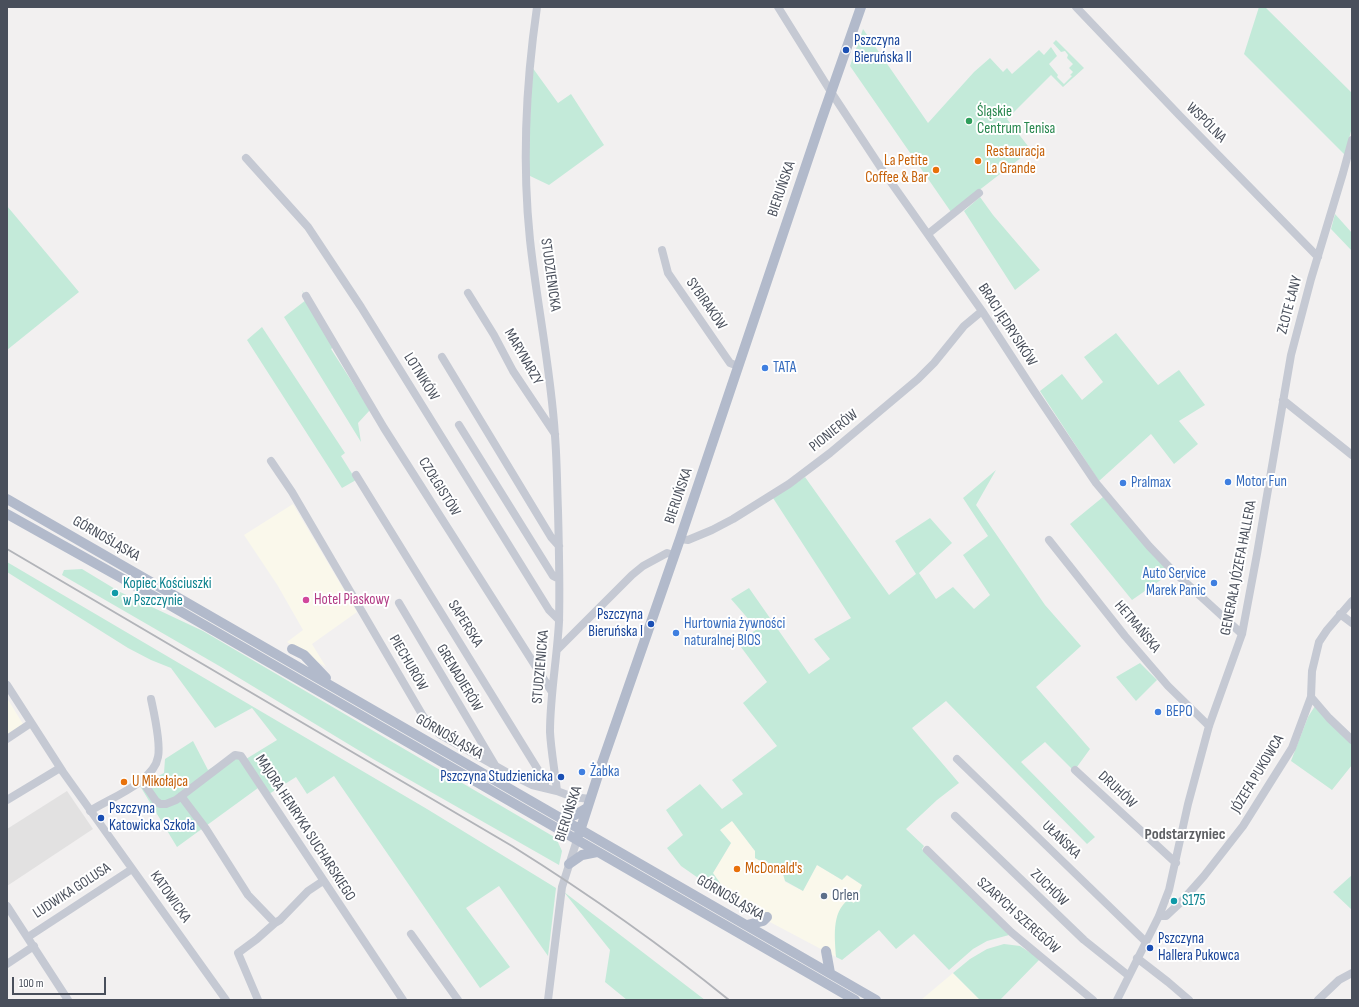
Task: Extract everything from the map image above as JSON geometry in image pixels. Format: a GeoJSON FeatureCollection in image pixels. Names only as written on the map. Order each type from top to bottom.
{"type":"FeatureCollection","features":[{"type":"Feature","properties":{"kind":"main road","name":"BIERUŃSKA"},"geometry":{"type":"LineString","coordinates":[[577,840],[861,7]]}},
{"type":"Feature","properties":{"kind":"main road","name":"GÓRNOŚLĄSKA"},"geometry":{"type":"LineString","coordinates":[[7,499],[876,1000]]}},
{"type":"Feature","properties":{"kind":"main road","name":"GÓRNOŚLĄSKA"},"geometry":{"type":"LineString","coordinates":[[7,514],[160,599],[855,1000]]}},
{"type":"Feature","properties":{"kind":"main road"},"geometry":{"type":"LineString","coordinates":[[292,649],[304,656],[340,691]]}},
{"type":"Feature","properties":{"kind":"main road"},"geometry":{"type":"LineString","coordinates":[[562,819],[575,815],[589,804]]}},
{"type":"Feature","properties":{"kind":"main road"},"geometry":{"type":"LineString","coordinates":[[569,864],[582,855],[597,852]]}},
{"type":"Feature","properties":{"kind":"main road"},"geometry":{"type":"LineString","coordinates":[[747,925],[763,921],[767,917]]}},
{"type":"Feature","properties":{"kind":"main road"},"geometry":{"type":"LineString","coordinates":[[826,950],[830,973]]}},
{"type":"Feature","properties":{"kind":"street","name":"STUDZIENICKA"},"geometry":{"type":"LineString","coordinates":[[537,7],[530,61],[526,146],[530,239],[550,373],[555,435],[559,546],[559,620],[552,692],[550,733],[557,791]]}},
{"type":"Feature","properties":{"kind":"street","name":"BRACI JĘDRYSIKÓW"},"geometry":{"type":"LineString","coordinates":[[778,7],[831,92],[883,170],[982,311],[1096,483],[1149,546],[1242,634]]}},
{"type":"Feature","properties":{"kind":"street","name":"WSPÓLNA"},"geometry":{"type":"LineString","coordinates":[[1076,7],[1318,257]]}},
{"type":"Feature","properties":{"kind":"street","name":"ZŁOTE ŁANY"},"geometry":{"type":"LineString","coordinates":[[1270,480],[1291,355],[1352,140]]}},
{"type":"Feature","properties":{"kind":"street","name":"LOTNIKÓW"},"geometry":{"type":"LineString","coordinates":[[246,158],[308,227],[361,307],[549,610],[559,620]]}},
{"type":"Feature","properties":{"kind":"street"},"geometry":{"type":"LineString","coordinates":[[928,234],[979,193]]}},
{"type":"Feature","properties":{"kind":"street","name":"SYBIRAKÓW"},"geometry":{"type":"LineString","coordinates":[[662,250],[668,273],[730,363],[738,366]]}},
{"type":"Feature","properties":{"kind":"street","name":"MARYNARZY"},"geometry":{"type":"LineString","coordinates":[[468,292],[494,335],[513,371],[555,435]]}},
{"type":"Feature","properties":{"kind":"street","name":"CZOŁGISTÓW"},"geometry":{"type":"LineString","coordinates":[[306,296],[384,428],[552,692]]}},
{"type":"Feature","properties":{"kind":"street","name":"PIONIERÓW"},"geometry":{"type":"LineString","coordinates":[[680,539],[688,540],[712,530],[789,484],[830,453],[918,379],[934,363],[964,326],[982,311]]}},
{"type":"Feature","properties":{"kind":"street"},"geometry":{"type":"LineString","coordinates":[[442,357],[550,537],[559,546]]}},
{"type":"Feature","properties":{"kind":"street"},"geometry":{"type":"LineString","coordinates":[[1283,400],[1352,455]]}},
{"type":"Feature","properties":{"kind":"street"},"geometry":{"type":"LineString","coordinates":[[459,425],[553,576],[559,578]]}},
{"type":"Feature","properties":{"kind":"street","name":"PIECHURÓW"},"geometry":{"type":"LineString","coordinates":[[271,461],[300,506],[423,716],[430,725],[439,734],[532,785],[557,791],[589,804]]}},
{"type":"Feature","properties":{"kind":"street","name":"SAPERSKA"},"geometry":{"type":"LineString","coordinates":[[356,475],[545,781],[545,788]]}},
{"type":"Feature","properties":{"kind":"street","name":"GENERAŁA JÓZEFA HALLERA"},"geometry":{"type":"LineString","coordinates":[[1117,1000],[1159,916],[1169,890],[1188,804],[1209,726],[1242,634],[1258,554],[1270,480]]}},
{"type":"Feature","properties":{"kind":"street","name":"HETMAŃSKA"},"geometry":{"type":"LineString","coordinates":[[1049,540],[1168,686],[1209,726]]}},
{"type":"Feature","properties":{"kind":"street"},"geometry":{"type":"LineString","coordinates":[[557,650],[643,566],[667,553],[674,555]]}},
{"type":"Feature","properties":{"kind":"street","name":"JÓZEFA PUKOWCA"},"geometry":{"type":"LineString","coordinates":[[1159,916],[1166,916],[1181,902],[1204,876],[1243,826],[1292,748],[1311,696],[1312,671],[1319,642],[1327,630],[1352,601]]}},
{"type":"Feature","properties":{"kind":"street","name":"GRENADIERÓW"},"geometry":{"type":"LineString","coordinates":[[399,603],[496,766]]}},
{"type":"Feature","properties":{"kind":"street"},"geometry":{"type":"LineString","coordinates":[[1340,614],[1352,623]]}},
{"type":"Feature","properties":{"kind":"street","name":"KATOWICKA"},"geometry":{"type":"LineString","coordinates":[[7,685],[60,768],[226,1000]]}},
{"type":"Feature","properties":{"kind":"street"},"geometry":{"type":"LineString","coordinates":[[1311,696],[1329,718],[1352,740]]}},
{"type":"Feature","properties":{"kind":"street"},"geometry":{"type":"LineString","coordinates":[[90,811],[142,781],[153,768],[158,758],[155,721],[151,699]]}},
{"type":"Feature","properties":{"kind":"street"},"geometry":{"type":"LineString","coordinates":[[7,739],[31,723]]}},
{"type":"Feature","properties":{"kind":"street","name":"MAJORA HENRYKA SUCHARSKIEGO"},"geometry":{"type":"LineString","coordinates":[[142,781],[156,801],[160,804],[171,802],[235,755],[241,756],[403,1000]]}},
{"type":"Feature","properties":{"kind":"street","name":"UŁAŃSKA"},"geometry":{"type":"LineString","coordinates":[[957,759],[1146,942]]}},
{"type":"Feature","properties":{"kind":"street"},"geometry":{"type":"LineString","coordinates":[[7,800],[60,768]]}},
{"type":"Feature","properties":{"kind":"street","name":"DRUHÓW"},"geometry":{"type":"LineString","coordinates":[[1075,770],[1176,863]]}},
{"type":"Feature","properties":{"kind":"street"},"geometry":{"type":"LineString","coordinates":[[181,796],[206,829],[248,895],[275,923]]}},
{"type":"Feature","properties":{"kind":"street","name":"ZUCHÓW"},"geometry":{"type":"LineString","coordinates":[[955,816],[1084,940],[1129,976]]}},
{"type":"Feature","properties":{"kind":"street","name":"BIERUŃSKA"},"geometry":{"type":"LineString","coordinates":[[548,1000],[564,879],[577,840]]}},
{"type":"Feature","properties":{"kind":"street","name":"SZARYCH SZEREGÓW"},"geometry":{"type":"LineString","coordinates":[[927,850],[1012,932],[1093,1000]]}},
{"type":"Feature","properties":{"kind":"street","name":"LUDWIKA GOLUSA"},"geometry":{"type":"LineString","coordinates":[[28,938],[132,869]]}},
{"type":"Feature","properties":{"kind":"street"},"geometry":{"type":"LineString","coordinates":[[258,1000],[238,953],[280,920],[308,891],[323,881]]}},
{"type":"Feature","properties":{"kind":"street"},"geometry":{"type":"LineString","coordinates":[[7,906],[68,1000]]}},
{"type":"Feature","properties":{"kind":"street"},"geometry":{"type":"LineString","coordinates":[[411,934],[458,1000]]}},
{"type":"Feature","properties":{"kind":"street"},"geometry":{"type":"LineString","coordinates":[[7,964],[34,946]]}},
{"type":"Feature","properties":{"kind":"street"},"geometry":{"type":"LineString","coordinates":[[1137,958],[1189,1000]]}},
{"type":"Feature","properties":{"kind":"street"},"geometry":{"type":"LineString","coordinates":[[1318,1000],[1339,980],[1352,973]]}},
{"type":"Feature","properties":{"kind":"shaded area"},"geometry":{"type":"Polygon","coordinates":[[[293,504],[357,612],[312,644],[326,667],[287,642],[303,630],[278,586],[244,535],[293,504]]]}},
{"type":"Feature","properties":{"kind":"shaded area"},"geometry":{"type":"Polygon","coordinates":[[[7,698],[23,724],[7,736],[7,698]]]}},
{"type":"Feature","properties":{"kind":"shaded area"},"geometry":{"type":"Polygon","coordinates":[[[67,791],[93,829],[7,886],[7,829],[67,791]]]}},
{"type":"Feature","properties":{"kind":"shaded area"},"geometry":{"type":"Polygon","coordinates":[[[732,821],[755,851],[755,858],[784,874],[785,882],[803,891],[817,865],[842,880],[846,875],[862,885],[854,903],[835,928],[836,957],[734,903],[713,873],[731,843],[720,830],[732,821]]]}},
{"type":"Feature","properties":{"kind":"shaded area"},"geometry":{"type":"Polygon","coordinates":[[[953,973],[980,1000],[921,1000],[953,973]]]}},
{"type":"Feature","properties":{"kind":"green space"},"geometry":{"type":"Polygon","coordinates":[[[1259,7],[1265,7],[1352,93],[1352,127],[1345,155],[1244,54],[1259,7]]]}},
{"type":"Feature","properties":{"kind":"green space","name":"Śląskie Centrum Tenisa"},"geometry":{"type":"Polygon","coordinates":[[[863,29],[928,123],[974,72],[990,58],[1003,72],[1007,68],[1012,74],[1039,50],[1044,55],[1051,47],[1057,56],[1049,64],[1058,75],[1057,77],[1064,84],[1072,76],[1070,75],[1073,72],[1069,68],[1073,64],[1067,58],[1068,55],[1065,51],[1061,52],[1053,43],[1056,40],[1084,68],[1063,87],[1051,75],[1007,119],[1031,150],[951,212],[850,66],[863,29]]]}},
{"type":"Feature","properties":{"kind":"green space"},"geometry":{"type":"Polygon","coordinates":[[[532,67],[558,103],[571,94],[604,145],[549,185],[528,175],[532,67]]]}},
{"type":"Feature","properties":{"kind":"green space"},"geometry":{"type":"Polygon","coordinates":[[[980,197],[993,215],[1040,270],[1015,290],[964,211],[980,197]]]}},
{"type":"Feature","properties":{"kind":"green space"},"geometry":{"type":"Polygon","coordinates":[[[7,206],[79,292],[7,350],[7,206]]]}},
{"type":"Feature","properties":{"kind":"green space"},"geometry":{"type":"Polygon","coordinates":[[[1335,214],[1352,233],[1352,251],[1331,229],[1335,214]]]}},
{"type":"Feature","properties":{"kind":"green space"},"geometry":{"type":"Polygon","coordinates":[[[302,290],[336,345],[331,349],[370,410],[358,423],[361,442],[284,317],[306,300],[302,290]]]}},
{"type":"Feature","properties":{"kind":"green space"},"geometry":{"type":"Polygon","coordinates":[[[262,327],[345,453],[341,456],[356,480],[342,488],[247,340],[262,327]]]}},
{"type":"Feature","properties":{"kind":"green space"},"geometry":{"type":"Polygon","coordinates":[[[1116,333],[1158,385],[1179,370],[1205,405],[1179,421],[1198,444],[1174,464],[1151,434],[1099,481],[1040,391],[1062,374],[1082,400],[1103,382],[1084,357],[1116,333]]]}},
{"type":"Feature","properties":{"kind":"green space"},"geometry":{"type":"Polygon","coordinates":[[[996,470],[976,505],[1045,605],[1081,646],[1036,687],[1090,749],[1074,771],[1045,742],[1021,762],[1095,837],[1087,844],[946,701],[912,728],[959,783],[937,800],[906,829],[924,846],[922,849],[1009,935],[987,941],[973,949],[949,970],[914,934],[896,949],[879,930],[842,960],[836,957],[836,919],[843,905],[848,900],[854,903],[862,885],[847,875],[842,880],[817,865],[803,891],[785,881],[783,874],[755,858],[755,851],[732,821],[720,830],[731,843],[713,873],[734,903],[681,866],[667,848],[683,835],[666,810],[700,784],[722,809],[743,794],[732,780],[777,746],[743,703],[767,682],[738,643],[757,629],[731,599],[749,588],[809,674],[830,659],[814,639],[851,618],[773,498],[805,477],[889,595],[916,574],[895,541],[930,518],[952,543],[919,573],[936,599],[953,587],[974,609],[990,595],[963,555],[988,536],[963,498],[996,470]]]}},
{"type":"Feature","properties":{"kind":"green space"},"geometry":{"type":"Polygon","coordinates":[[[1103,497],[1173,575],[1165,577],[1132,600],[1070,524],[1103,497]]]}},
{"type":"Feature","properties":{"kind":"green space"},"geometry":{"type":"Polygon","coordinates":[[[7,562],[427,809],[556,888],[548,956],[499,886],[466,908],[510,967],[480,988],[334,776],[307,794],[296,777],[269,794],[246,759],[277,740],[252,708],[215,728],[171,668],[128,648],[7,572],[7,562]]]}},
{"type":"Feature","properties":{"kind":"green space"},"geometry":{"type":"Polygon","coordinates":[[[82,569],[120,592],[203,631],[556,838],[562,851],[559,865],[373,759],[221,667],[62,575],[64,570],[82,569]]]}},
{"type":"Feature","properties":{"kind":"green space"},"geometry":{"type":"Polygon","coordinates":[[[1140,663],[1157,680],[1136,701],[1116,677],[1140,663]]]}},
{"type":"Feature","properties":{"kind":"green space"},"geometry":{"type":"Polygon","coordinates":[[[1315,706],[1352,743],[1352,765],[1332,790],[1291,761],[1308,717],[1315,706]]]}},
{"type":"Feature","properties":{"kind":"green space"},"geometry":{"type":"Polygon","coordinates":[[[193,741],[208,770],[221,762],[239,758],[258,788],[177,847],[140,786],[164,773],[165,759],[193,741]]]}},
{"type":"Feature","properties":{"kind":"green space"},"geometry":{"type":"Polygon","coordinates":[[[1352,875],[1352,910],[1333,892],[1352,875]]]}},
{"type":"Feature","properties":{"kind":"green space"},"geometry":{"type":"Polygon","coordinates":[[[564,892],[705,1000],[627,1000],[605,982],[610,950],[564,892]]]}},
{"type":"Feature","properties":{"kind":"green space"},"geometry":{"type":"Polygon","coordinates":[[[1004,944],[1020,946],[1040,959],[1000,1000],[980,1000],[953,973],[970,959],[987,949],[1004,944]]]}},
{"type":"Feature","properties":{"kind":"railway"},"geometry":{"type":"LineString","coordinates":[[7,549],[512,846],[623,920],[677,959],[729,1000]]}},
{"type":"Feature","properties":{"kind":"place","name":"Pszczyna Bieruńska II"},"geometry":{"type":"Point","coordinates":[846,50]}},
{"type":"Feature","properties":{"kind":"place","name":"Śląskie Centrum Tenisa"},"geometry":{"type":"Point","coordinates":[969,121]}},
{"type":"Feature","properties":{"kind":"place","name":"Restauracja La Grande"},"geometry":{"type":"Point","coordinates":[978,161]}},
{"type":"Feature","properties":{"kind":"place","name":"La Petite Coffee & Bar"},"geometry":{"type":"Point","coordinates":[936,170]}},
{"type":"Feature","properties":{"kind":"place","name":"TATA"},"geometry":{"type":"Point","coordinates":[765,368]}},
{"type":"Feature","properties":{"kind":"place","name":"Motor Fun"},"geometry":{"type":"Point","coordinates":[1228,482]}},
{"type":"Feature","properties":{"kind":"place","name":"Pralmax"},"geometry":{"type":"Point","coordinates":[1123,483]}},
{"type":"Feature","properties":{"kind":"place","name":"Auto Service Marek Panic"},"geometry":{"type":"Point","coordinates":[1214,583]}},
{"type":"Feature","properties":{"kind":"place","name":"Kopiec Kościuszki w Pszczynie"},"geometry":{"type":"Point","coordinates":[115,593]}},
{"type":"Feature","properties":{"kind":"place","name":"Hotel Piaskowy"},"geometry":{"type":"Point","coordinates":[306,600]}},
{"type":"Feature","properties":{"kind":"place","name":"Pszczyna Bieruńska I"},"geometry":{"type":"Point","coordinates":[651,624]}},
{"type":"Feature","properties":{"kind":"place","name":"Hurtownia żywności naturalnej BIOS"},"geometry":{"type":"Point","coordinates":[676,633]}},
{"type":"Feature","properties":{"kind":"place","name":"BEPO"},"geometry":{"type":"Point","coordinates":[1158,712]}},
{"type":"Feature","properties":{"kind":"place","name":"Żabka"},"geometry":{"type":"Point","coordinates":[582,772]}},
{"type":"Feature","properties":{"kind":"place","name":"Pszczyna Studzienicka"},"geometry":{"type":"Point","coordinates":[561,777]}},
{"type":"Feature","properties":{"kind":"place","name":"U Mikołajca"},"geometry":{"type":"Point","coordinates":[124,782]}},
{"type":"Feature","properties":{"kind":"place","name":"Pszczyna Katowicka Szkoła"},"geometry":{"type":"Point","coordinates":[101,818]}},
{"type":"Feature","properties":{"kind":"place","name":"McDonald's"},"geometry":{"type":"Point","coordinates":[737,869]}},
{"type":"Feature","properties":{"kind":"place","name":"Orlen"},"geometry":{"type":"Point","coordinates":[824,896]}},
{"type":"Feature","properties":{"kind":"place","name":"S175"},"geometry":{"type":"Point","coordinates":[1174,901]}},
{"type":"Feature","properties":{"kind":"place","name":"Pszczyna Hallera Pukowca"},"geometry":{"type":"Point","coordinates":[1150,948]}},
{"type":"Feature","properties":{"kind":"district","name":"Podstarzyniec"},"geometry":{"type":"Point","coordinates":[1185,835]}}]}
